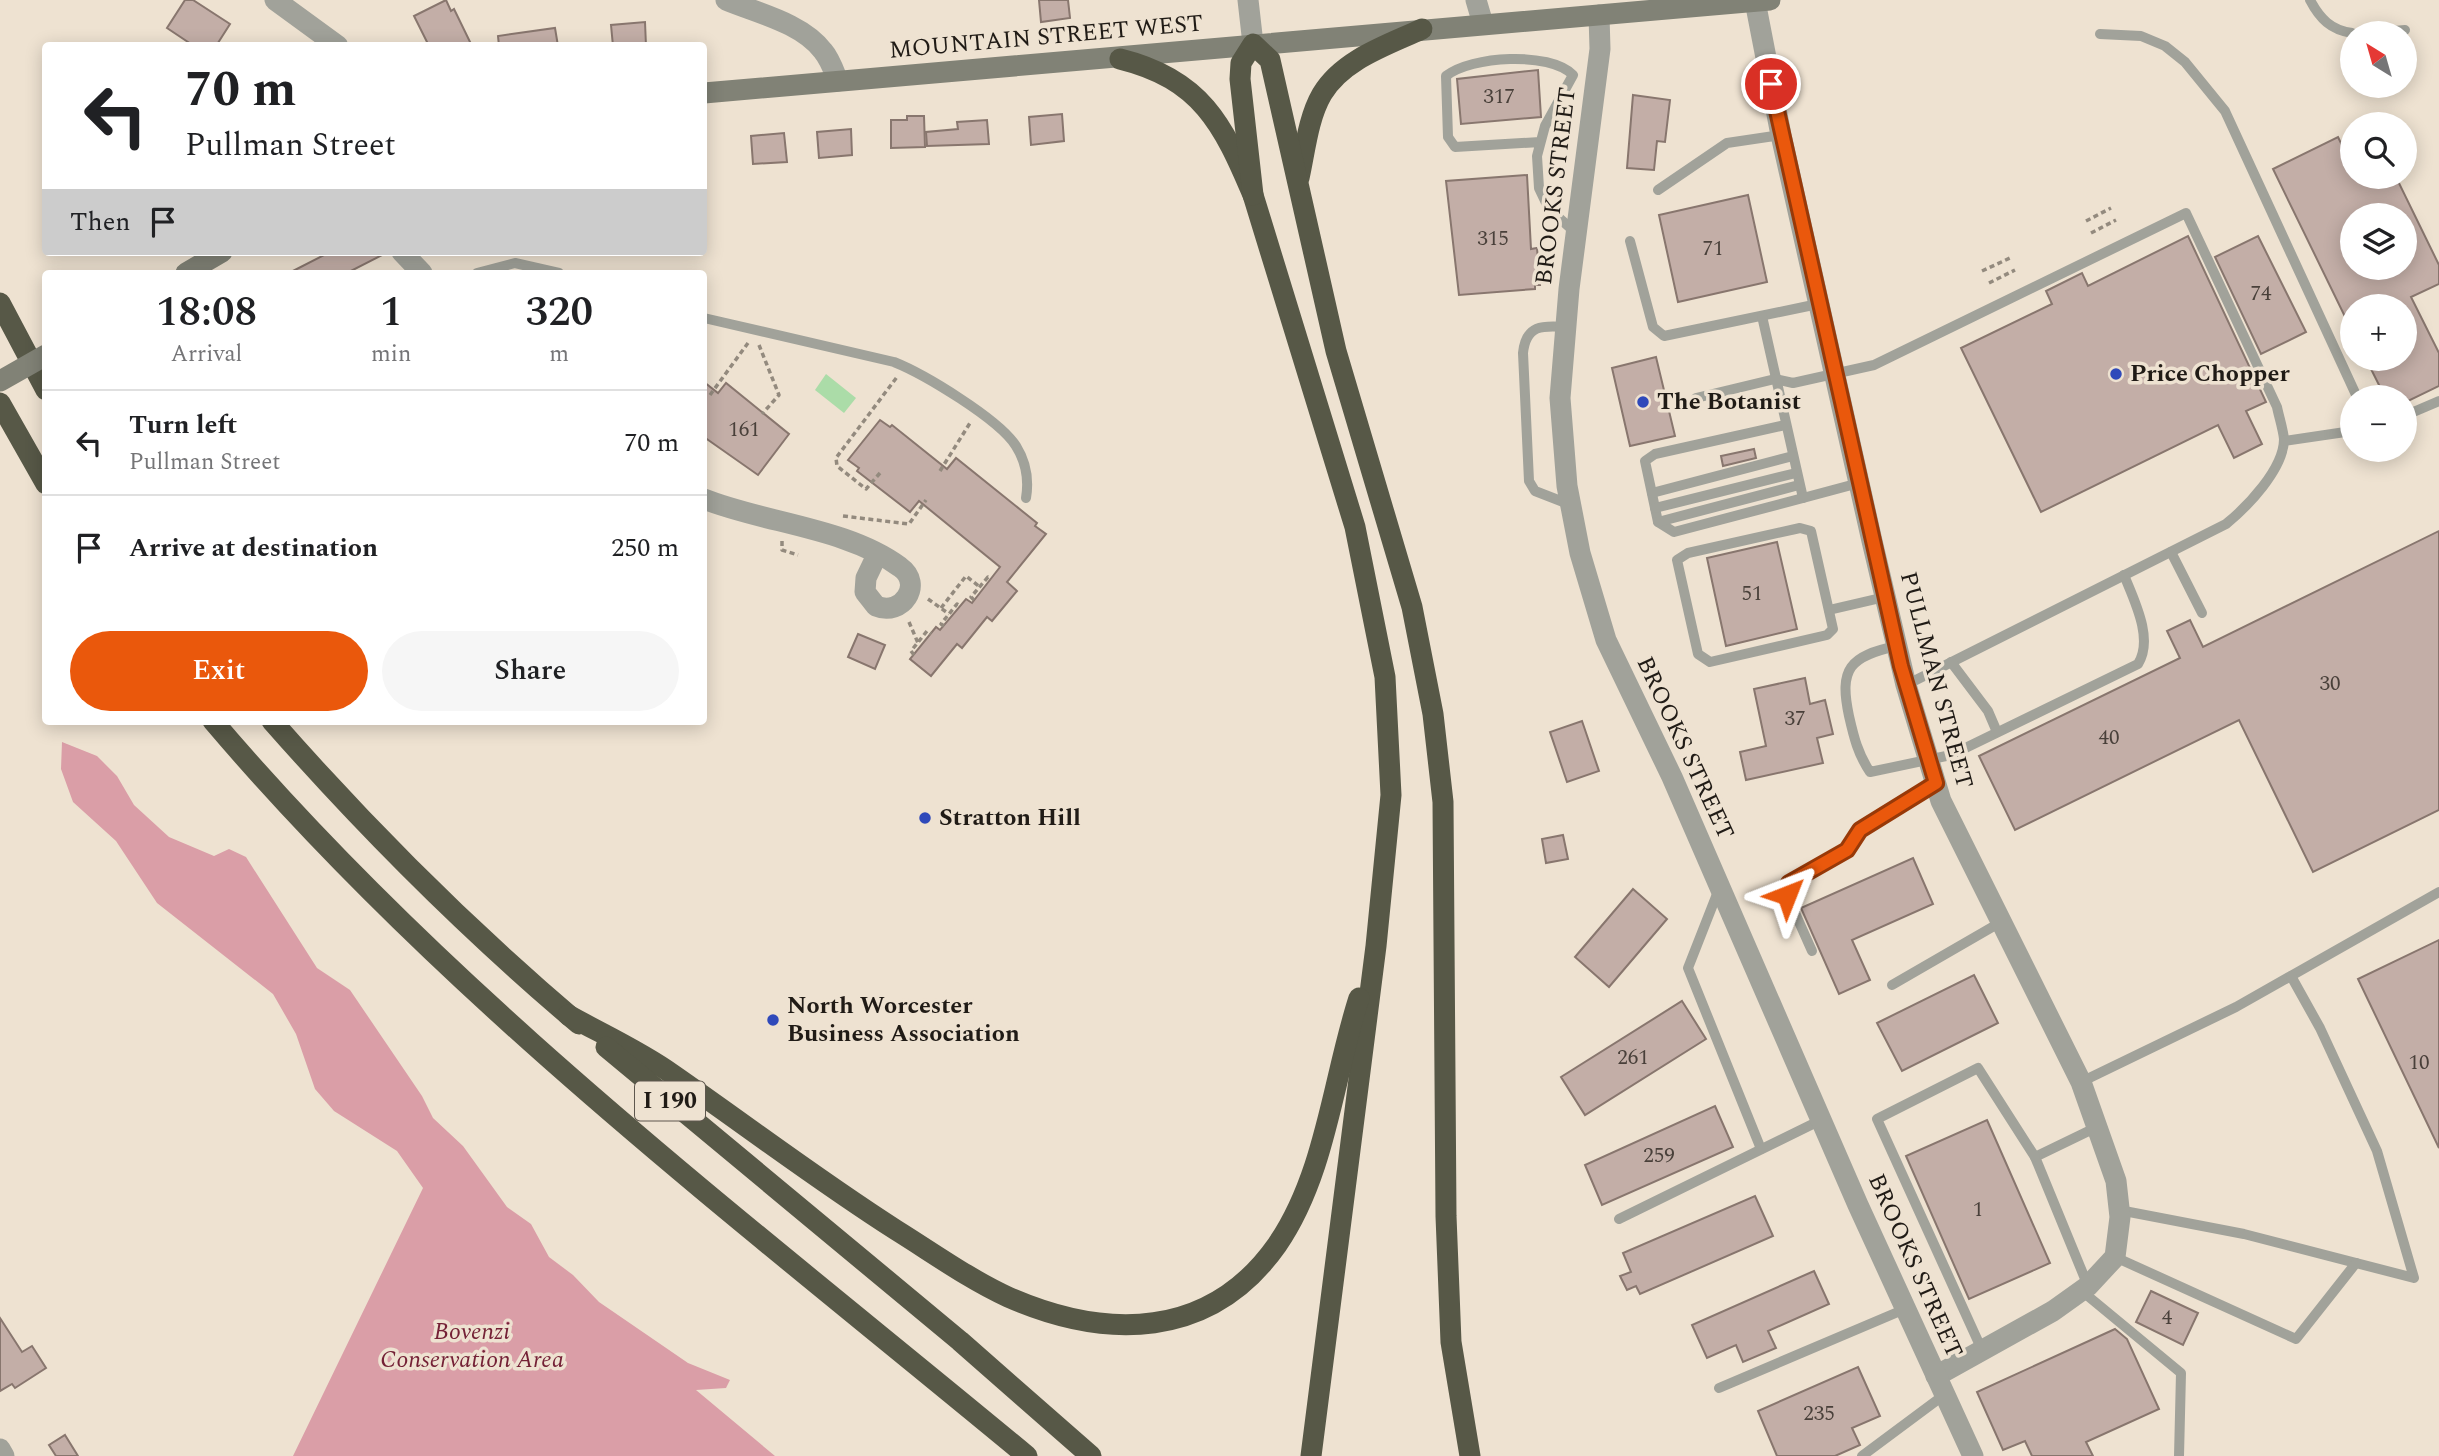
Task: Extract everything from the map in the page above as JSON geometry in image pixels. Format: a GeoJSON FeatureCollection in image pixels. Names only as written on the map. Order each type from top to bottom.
{"type":"FeatureCollection","features":[{"type":"Feature","properties":{"kind":"highway"},"geometry":{"type":"LineString","coordinates":[[1298,184],[1313,115],[1322,93],[1354,62],[1422,29]]}},
{"type":"Feature","properties":{"kind":"highway"},"geometry":{"type":"LineString","coordinates":[[1253,195],[1240,79],[1241,63],[1253,44],[1270,60],[1336,351],[1412,607],[1433,714],[1443,802],[1446,1216],[1451,1342],[1470,1456]]}},
{"type":"Feature","properties":{"kind":"highway"},"geometry":{"type":"LineString","coordinates":[[1121,59],[1160,71],[1204,103],[1227,136],[1253,195],[1354,527],[1385,677],[1391,795],[1376,946],[1311,1456]]}},
{"type":"Feature","properties":{"kind":"highway"},"geometry":{"type":"LineString","coordinates":[[0,303],[42,382]]}},
{"type":"Feature","properties":{"kind":"highway"},"geometry":{"type":"LineString","coordinates":[[0,403],[42,477]]}},
{"type":"Feature","properties":{"kind":"highway","name":"I 190"},"geometry":{"type":"LineString","coordinates":[[216,725],[278,798],[428,949],[562,1069],[1027,1456]]}},
{"type":"Feature","properties":{"kind":"highway","name":"I 190"},"geometry":{"type":"LineString","coordinates":[[276,725],[442,900],[568,1015],[960,1341],[1091,1456]]}},
{"type":"Feature","properties":{"kind":"highway"},"geometry":{"type":"LineString","coordinates":[[568,1015],[670,1072],[845,1197],[974,1280],[1044,1310],[1101,1324],[1142,1326],[1189,1315],[1230,1293],[1248,1279],[1278,1244],[1310,1175],[1348,1031],[1376,946]]}},
{"type":"Feature","properties":{"kind":"main road","name":"MOUNTAIN STREET WEST"},"geometry":{"type":"LineString","coordinates":[[707,93],[1100,57],[1121,59],[1253,44],[1750,1]]}},
{"type":"Feature","properties":{"kind":"main road"},"geometry":{"type":"LineString","coordinates":[[191,270],[215,256]]}},
{"type":"Feature","properties":{"kind":"main road"},"geometry":{"type":"LineString","coordinates":[[0,381],[42,357]]}},
{"type":"Feature","properties":{"kind":"street"},"geometry":{"type":"LineString","coordinates":[[275,0],[333,42]]}},
{"type":"Feature","properties":{"kind":"street"},"geometry":{"type":"LineString","coordinates":[[726,0],[799,31],[816,43],[825,53],[838,81]]}},
{"type":"Feature","properties":{"kind":"street"},"geometry":{"type":"LineString","coordinates":[[1248,0],[1253,44]]}},
{"type":"Feature","properties":{"kind":"street"},"geometry":{"type":"LineString","coordinates":[[1476,0],[1483,24]]}},
{"type":"Feature","properties":{"kind":"street","name":"PULLMAN STREET"},"geometry":{"type":"LineString","coordinates":[[1750,1],[1906,685],[1941,801],[2081,1082],[2116,1181],[2119,1210],[2115,1257]]}},
{"type":"Feature","properties":{"kind":"street","name":"BROOKS STREET"},"geometry":{"type":"LineString","coordinates":[[1599,15],[1600,49],[1576,233],[1560,398],[1571,505],[1580,552],[1606,640],[1672,777],[1821,1120],[1973,1456]]}},
{"type":"Feature","properties":{"kind":"street"},"geometry":{"type":"LineString","coordinates":[[406,256],[419,270]]}},
{"type":"Feature","properties":{"kind":"street"},"geometry":{"type":"LineString","coordinates":[[707,500],[837,538],[877,555],[906,572],[910,590],[903,603],[895,608],[881,608],[869,600],[864,582],[877,555]]}},
{"type":"Feature","properties":{"kind":"street"},"geometry":{"type":"LineString","coordinates":[[1940,1385],[1982,1350],[2086,1289],[2115,1257]]}},
{"type":"Feature","properties":{"kind":"street"},"geometry":{"type":"LineString","coordinates":[[0,1448],[4,1456]]}},
{"type":"Feature","properties":{"kind":"lane"},"geometry":{"type":"LineString","coordinates":[[2310,0],[2326,23],[2340,31]]}},
{"type":"Feature","properties":{"kind":"lane"},"geometry":{"type":"LineString","coordinates":[[2100,34],[2141,36],[2165,46],[2185,62],[2225,111],[2351,385]]}},
{"type":"Feature","properties":{"kind":"lane"},"geometry":{"type":"LineString","coordinates":[[1540,142],[1455,147],[1448,137],[1446,76],[1458,66],[1488,60],[1543,62],[1566,69],[1573,75],[1545,126],[1537,156],[1539,188],[1549,209],[1576,233]]}},
{"type":"Feature","properties":{"kind":"lane"},"geometry":{"type":"LineString","coordinates":[[1658,190],[1727,144],[1780,135]]}},
{"type":"Feature","properties":{"kind":"lane"},"geometry":{"type":"LineString","coordinates":[[1696,397],[1775,379],[1793,383],[1874,365],[2186,213],[2277,407],[2284,441],[2274,470],[2247,507],[2226,524],[1906,685]]}},
{"type":"Feature","properties":{"kind":"lane"},"geometry":{"type":"LineString","coordinates":[[1630,241],[1653,327],[1664,336],[1818,304]]}},
{"type":"Feature","properties":{"kind":"lane"},"geometry":{"type":"LineString","coordinates":[[488,270],[515,263],[546,270]]}},
{"type":"Feature","properties":{"kind":"lane"},"geometry":{"type":"LineString","coordinates":[[1762,316],[1802,498]]}},
{"type":"Feature","properties":{"kind":"lane"},"geometry":{"type":"LineString","coordinates":[[707,319],[755,334],[822,344],[905,367],[923,375],[1008,437],[1021,455],[1026,468],[1026,498]]}},
{"type":"Feature","properties":{"kind":"lane"},"geometry":{"type":"LineString","coordinates":[[1566,327],[1542,325],[1532,330],[1525,341],[1523,353],[1529,481],[1535,491],[1571,505]]}},
{"type":"Feature","properties":{"kind":"lane"},"geometry":{"type":"LineString","coordinates":[[2417,410],[2439,401]]}},
{"type":"Feature","properties":{"kind":"lane"},"geometry":{"type":"LineString","coordinates":[[1785,425],[1655,454],[1645,461],[1658,522],[1674,532],[1859,483]]}},
{"type":"Feature","properties":{"kind":"lane"},"geometry":{"type":"LineString","coordinates":[[2284,441],[2340,433]]}},
{"type":"Feature","properties":{"kind":"lane"},"geometry":{"type":"LineString","coordinates":[[1652,493],[1793,456]]}},
{"type":"Feature","properties":{"kind":"lane"},"geometry":{"type":"LineString","coordinates":[[1655,508],[1796,473]]}},
{"type":"Feature","properties":{"kind":"lane"},"geometry":{"type":"LineString","coordinates":[[1658,522],[1799,485]]}},
{"type":"Feature","properties":{"kind":"lane"},"geometry":{"type":"LineString","coordinates":[[1800,528],[1811,531],[1829,610],[1833,629],[1827,635],[1710,662],[1698,654],[1676,560],[1688,553],[1800,528]]}},
{"type":"Feature","properties":{"kind":"lane"},"geometry":{"type":"LineString","coordinates":[[2171,552],[2202,614]]}},
{"type":"Feature","properties":{"kind":"lane"},"geometry":{"type":"LineString","coordinates":[[1897,646],[1874,651],[1850,666],[1843,687],[1858,754],[1870,772],[1951,755],[2138,664],[2144,654],[2142,629],[2124,575]]}},
{"type":"Feature","properties":{"kind":"lane"},"geometry":{"type":"LineString","coordinates":[[1829,610],[1885,597]]}},
{"type":"Feature","properties":{"kind":"lane"},"geometry":{"type":"LineString","coordinates":[[1951,662],[1987,711],[1997,733]]}},
{"type":"Feature","properties":{"kind":"lane"},"geometry":{"type":"LineString","coordinates":[[1812,951],[1787,895],[1789,883],[1847,850],[1860,830],[1936,783]]}},
{"type":"Feature","properties":{"kind":"lane"},"geometry":{"type":"LineString","coordinates":[[1720,886],[1688,968],[1761,1149]]}},
{"type":"Feature","properties":{"kind":"lane"},"geometry":{"type":"LineString","coordinates":[[2081,1082],[2236,1007],[2439,892]]}},
{"type":"Feature","properties":{"kind":"lane"},"geometry":{"type":"LineString","coordinates":[[1892,985],[2001,922]]}},
{"type":"Feature","properties":{"kind":"lane"},"geometry":{"type":"LineString","coordinates":[[2119,1210],[2244,1234],[2414,1279],[2377,1151],[2320,1028],[2291,976]]}},
{"type":"Feature","properties":{"kind":"lane"},"geometry":{"type":"LineString","coordinates":[[1982,1350],[1877,1119],[1979,1068],[2035,1157],[2086,1289],[2181,1373],[2179,1456]]}},
{"type":"Feature","properties":{"kind":"lane"},"geometry":{"type":"LineString","coordinates":[[1619,1219],[1821,1120]]}},
{"type":"Feature","properties":{"kind":"lane"},"geometry":{"type":"LineString","coordinates":[[2035,1157],[2096,1127]]}},
{"type":"Feature","properties":{"kind":"lane"},"geometry":{"type":"LineString","coordinates":[[2115,1257],[2182,1285],[2295,1339],[2356,1263]]}},
{"type":"Feature","properties":{"kind":"lane"},"geometry":{"type":"LineString","coordinates":[[1718,1388],[1905,1309]]}},
{"type":"Feature","properties":{"kind":"lane"},"geometry":{"type":"LineString","coordinates":[[1862,1456],[1940,1385]]}},
{"type":"Feature","properties":{"kind":"path"},"geometry":{"type":"LineString","coordinates":[[2086,221],[2111,208]]}},
{"type":"Feature","properties":{"kind":"path"},"geometry":{"type":"LineString","coordinates":[[2091,233],[2116,220]]}},
{"type":"Feature","properties":{"kind":"path"},"geometry":{"type":"LineString","coordinates":[[1982,271],[2010,258]]}},
{"type":"Feature","properties":{"kind":"path"},"geometry":{"type":"LineString","coordinates":[[1989,284],[2015,270]]}},
{"type":"Feature","properties":{"kind":"path"},"geometry":{"type":"LineString","coordinates":[[710,395],[755,334]]}},
{"type":"Feature","properties":{"kind":"path"},"geometry":{"type":"LineString","coordinates":[[755,334],[779,395],[762,414]]}},
{"type":"Feature","properties":{"kind":"path"},"geometry":{"type":"LineString","coordinates":[[880,473],[866,489],[837,466],[836,458],[905,367]]}},
{"type":"Feature","properties":{"kind":"path"},"geometry":{"type":"LineString","coordinates":[[940,471],[945,458],[978,413]]}},
{"type":"Feature","properties":{"kind":"path"},"geometry":{"type":"LineString","coordinates":[[841,516],[909,524],[926,500]]}},
{"type":"Feature","properties":{"kind":"path"},"geometry":{"type":"LineString","coordinates":[[782,536],[782,550],[798,555]]}},
{"type":"Feature","properties":{"kind":"path"},"geometry":{"type":"LineString","coordinates":[[942,608],[966,576],[980,587]]}},
{"type":"Feature","properties":{"kind":"path"},"geometry":{"type":"LineString","coordinates":[[974,600],[971,597],[988,577],[991,579]]}},
{"type":"Feature","properties":{"kind":"path"},"geometry":{"type":"LineString","coordinates":[[910,590],[949,614]]}},
{"type":"Feature","properties":{"kind":"path"},"geometry":{"type":"LineString","coordinates":[[944,626],[942,624],[957,604],[960,606]]}},
{"type":"Feature","properties":{"kind":"path"},"geometry":{"type":"LineString","coordinates":[[914,655],[911,651],[926,631],[930,634]]}},
{"type":"Feature","properties":{"kind":"green space","name":"Bovenzi Conservation Area"},"geometry":{"type":"Polygon","coordinates":[[[62,742],[97,756],[117,776],[134,805],[169,837],[214,856],[229,849],[246,857],[317,968],[350,990],[422,1096],[433,1118],[463,1146],[507,1207],[531,1224],[549,1257],[573,1275],[599,1302],[688,1363],[730,1380],[726,1388],[696,1390],[775,1456],[293,1456],[423,1188],[397,1151],[334,1111],[315,1089],[296,1034],[273,994],[157,903],[116,841],[73,802],[61,769],[62,742]]]}},
{"type":"Feature","properties":{"kind":"shaded area"},"geometry":{"type":"Polygon","coordinates":[[[826,374],[856,398],[844,413],[815,390],[826,374]]]}},
{"type":"Feature","properties":{"kind":"building"},"geometry":{"type":"Polygon","coordinates":[[[185,0],[193,0],[230,24],[219,42],[188,42],[167,28],[185,0]]]}},
{"type":"Feature","properties":{"kind":"building"},"geometry":{"type":"Polygon","coordinates":[[[446,0],[451,11],[454,9],[470,42],[427,42],[414,16],[446,0]]]}},
{"type":"Feature","properties":{"kind":"building"},"geometry":{"type":"Polygon","coordinates":[[[1039,0],[1068,0],[1070,18],[1041,22],[1039,0]]]}},
{"type":"Feature","properties":{"kind":"building"},"geometry":{"type":"Polygon","coordinates":[[[645,22],[646,42],[613,42],[611,25],[645,22]]]}},
{"type":"Feature","properties":{"kind":"building"},"geometry":{"type":"Polygon","coordinates":[[[555,28],[557,42],[499,42],[498,36],[555,28]]]}},
{"type":"Feature","properties":{"kind":"building"},"geometry":{"type":"Polygon","coordinates":[[[1538,70],[1541,117],[1461,124],[1457,79],[1538,70]]]}},
{"type":"Feature","properties":{"kind":"building"},"geometry":{"type":"Polygon","coordinates":[[[1633,95],[1670,100],[1665,142],[1657,141],[1654,170],[1627,168],[1633,95]]]}},
{"type":"Feature","properties":{"kind":"building"},"geometry":{"type":"Polygon","coordinates":[[[1062,114],[1064,141],[1031,145],[1029,117],[1062,114]]]}},
{"type":"Feature","properties":{"kind":"building"},"geometry":{"type":"Polygon","coordinates":[[[907,116],[924,116],[925,147],[891,148],[891,120],[907,120],[907,116]]]}},
{"type":"Feature","properties":{"kind":"building"},"geometry":{"type":"Polygon","coordinates":[[[987,120],[989,144],[927,146],[926,132],[958,129],[957,122],[987,120]]]}},
{"type":"Feature","properties":{"kind":"building"},"geometry":{"type":"Polygon","coordinates":[[[851,129],[852,155],[819,158],[817,132],[851,129]]]}},
{"type":"Feature","properties":{"kind":"building"},"geometry":{"type":"Polygon","coordinates":[[[784,133],[787,162],[753,164],[751,136],[784,133]]]}},
{"type":"Feature","properties":{"kind":"building"},"geometry":{"type":"Polygon","coordinates":[[[2338,137],[2340,189],[2402,189],[2409,203],[2340,203],[2340,280],[2417,280],[2417,220],[2439,265],[2439,284],[2417,294],[2340,294],[2340,306],[2273,169],[2338,137]]]}},
{"type":"Feature","properties":{"kind":"building"},"geometry":{"type":"Polygon","coordinates":[[[1527,175],[1531,249],[1537,248],[1540,285],[1535,285],[1535,289],[1459,295],[1446,181],[1527,175]]]}},
{"type":"Feature","properties":{"kind":"building"},"geometry":{"type":"Polygon","coordinates":[[[1748,195],[1767,282],[1678,302],[1659,215],[1748,195]]]}},
{"type":"Feature","properties":{"kind":"building","name":"Price Chopper"},"geometry":{"type":"Polygon","coordinates":[[[2188,236],[2266,402],[2246,411],[2262,444],[2234,458],[2218,425],[2041,512],[1961,348],[2052,304],[2046,291],[2082,273],[2088,286],[2188,236]]]}},
{"type":"Feature","properties":{"kind":"building"},"geometry":{"type":"Polygon","coordinates":[[[2258,236],[2306,332],[2261,354],[2215,257],[2258,236]]]}},
{"type":"Feature","properties":{"kind":"building"},"geometry":{"type":"Polygon","coordinates":[[[322,256],[380,256],[353,270],[295,270],[322,256]]]}},
{"type":"Feature","properties":{"kind":"building"},"geometry":{"type":"Polygon","coordinates":[[[2417,309],[2439,353],[2439,386],[2417,397],[2417,385],[2379,385],[2372,371],[2417,371],[2417,309]]]}},
{"type":"Feature","properties":{"kind":"building","name":"The Botanist"},"geometry":{"type":"Polygon","coordinates":[[[1656,357],[1675,436],[1630,446],[1612,368],[1656,357]]]}},
{"type":"Feature","properties":{"kind":"building"},"geometry":{"type":"Polygon","coordinates":[[[726,383],[789,434],[758,475],[707,439],[707,384],[718,393],[726,383]]]}},
{"type":"Feature","properties":{"kind":"building"},"geometry":{"type":"Polygon","coordinates":[[[880,420],[890,427],[892,425],[947,469],[956,458],[1037,523],[1035,526],[1046,534],[1007,582],[1017,591],[992,621],[987,617],[962,648],[957,644],[931,676],[910,659],[936,627],[940,630],[966,599],[972,603],[1000,567],[919,501],[910,512],[857,471],[859,468],[848,460],[880,420]]]}},
{"type":"Feature","properties":{"kind":"building"},"geometry":{"type":"Polygon","coordinates":[[[1754,449],[1756,458],[1723,466],[1721,456],[1754,449]]]}},
{"type":"Feature","properties":{"kind":"building"},"geometry":{"type":"Polygon","coordinates":[[[2439,531],[2439,810],[2313,872],[2239,720],[2015,830],[1979,756],[2180,658],[2167,631],[2190,620],[2203,647],[2439,531]]]}},
{"type":"Feature","properties":{"kind":"building"},"geometry":{"type":"Polygon","coordinates":[[[1777,542],[1797,629],[1726,646],[1707,558],[1777,542]]]}},
{"type":"Feature","properties":{"kind":"building"},"geometry":{"type":"Polygon","coordinates":[[[858,634],[885,645],[875,669],[848,657],[858,634]]]}},
{"type":"Feature","properties":{"kind":"building"},"geometry":{"type":"Polygon","coordinates":[[[1805,678],[1810,704],[1825,700],[1833,734],[1817,738],[1823,763],[1746,780],[1740,752],[1766,746],[1754,689],[1805,678]]]}},
{"type":"Feature","properties":{"kind":"building"},"geometry":{"type":"Polygon","coordinates":[[[1582,721],[1599,771],[1567,782],[1550,732],[1582,721]]]}},
{"type":"Feature","properties":{"kind":"building"},"geometry":{"type":"Polygon","coordinates":[[[1563,835],[1568,859],[1546,863],[1542,839],[1563,835]]]}},
{"type":"Feature","properties":{"kind":"building"},"geometry":{"type":"Polygon","coordinates":[[[1913,858],[1933,904],[1852,940],[1870,980],[1839,994],[1801,908],[1913,858]]]}},
{"type":"Feature","properties":{"kind":"building"},"geometry":{"type":"Polygon","coordinates":[[[1633,889],[1667,919],[1609,987],[1575,957],[1633,889]]]}},
{"type":"Feature","properties":{"kind":"building"},"geometry":{"type":"Polygon","coordinates":[[[2439,940],[2439,1148],[2358,979],[2439,940]]]}},
{"type":"Feature","properties":{"kind":"building"},"geometry":{"type":"Polygon","coordinates":[[[1974,975],[1998,1023],[1902,1071],[1877,1023],[1974,975]]]}},
{"type":"Feature","properties":{"kind":"building"},"geometry":{"type":"Polygon","coordinates":[[[1682,1001],[1706,1039],[1585,1115],[1561,1077],[1682,1001]]]}},
{"type":"Feature","properties":{"kind":"building"},"geometry":{"type":"Polygon","coordinates":[[[1715,1106],[1733,1147],[1602,1205],[1585,1165],[1715,1106]]]}},
{"type":"Feature","properties":{"kind":"building"},"geometry":{"type":"Polygon","coordinates":[[[1987,1120],[2050,1263],[1969,1299],[1906,1156],[1987,1120]]]}},
{"type":"Feature","properties":{"kind":"building"},"geometry":{"type":"Polygon","coordinates":[[[1755,1196],[1773,1236],[1640,1294],[1636,1286],[1627,1290],[1620,1276],[1631,1272],[1623,1253],[1755,1196]]]}},
{"type":"Feature","properties":{"kind":"building"},"geometry":{"type":"Polygon","coordinates":[[[1814,1271],[1829,1304],[1768,1331],[1776,1348],[1743,1362],[1736,1345],[1707,1358],[1692,1325],[1814,1271]]]}},
{"type":"Feature","properties":{"kind":"building"},"geometry":{"type":"Polygon","coordinates":[[[2151,1291],[2198,1313],[2183,1345],[2136,1322],[2151,1291]]]}},
{"type":"Feature","properties":{"kind":"building"},"geometry":{"type":"Polygon","coordinates":[[[0,1318],[22,1352],[32,1346],[46,1368],[15,1388],[12,1384],[0,1391],[0,1318]]]}},
{"type":"Feature","properties":{"kind":"building"},"geometry":{"type":"Polygon","coordinates":[[[2115,1329],[2127,1339],[2159,1409],[2086,1442],[2093,1456],[2032,1456],[2025,1441],[2003,1450],[1977,1392],[2115,1329]]]}},
{"type":"Feature","properties":{"kind":"building"},"geometry":{"type":"Polygon","coordinates":[[[1858,1367],[1880,1416],[1852,1428],[1860,1445],[1835,1456],[1777,1456],[1758,1411],[1858,1367]]]}},
{"type":"Feature","properties":{"kind":"building"},"geometry":{"type":"Polygon","coordinates":[[[65,1435],[78,1456],[56,1456],[49,1445],[65,1435]]]}},
{"type":"Feature","properties":{"kind":"place","name":"Price Chopper"},"geometry":{"type":"Point","coordinates":[2116,374]}},
{"type":"Feature","properties":{"kind":"place","name":"The Botanist"},"geometry":{"type":"Point","coordinates":[1643,402]}},
{"type":"Feature","properties":{"kind":"place","name":"Stratton Hill"},"geometry":{"type":"Point","coordinates":[925,818]}},
{"type":"Feature","properties":{"kind":"place","name":"North Worcester Business Association"},"geometry":{"type":"Point","coordinates":[773,1020]}},
{"type":"Feature","properties":{"kind":"route"},"geometry":{"type":"LineString","coordinates":[[1771,84],[1780,135],[1901,666],[1936,783],[1886,811],[1860,830],[1847,850],[1789,883],[1787,895]]}}]}
